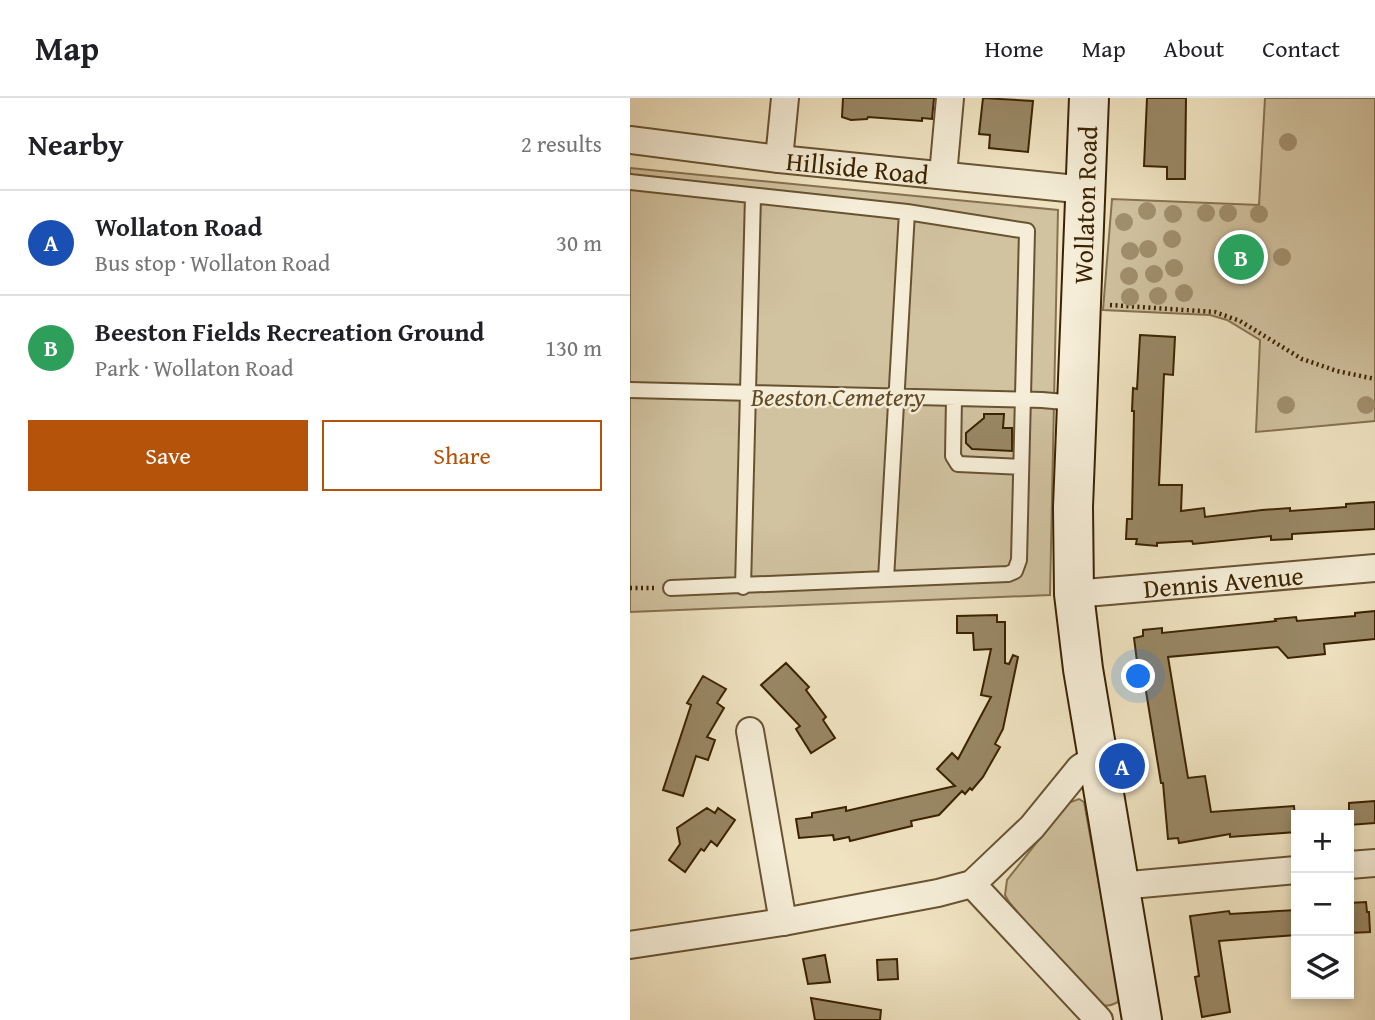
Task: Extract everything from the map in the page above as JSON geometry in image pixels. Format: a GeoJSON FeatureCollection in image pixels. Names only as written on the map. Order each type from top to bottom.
{"type":"FeatureCollection","features":[{"type":"Feature","properties":{"kind":"main road","name":"Wollaton Road"},"geometry":{"type":"LineString","coordinates":[[1089,98],[1073,507],[1074,594],[1083,669],[1142,1020]]}},
{"type":"Feature","properties":{"kind":"street"},"geometry":{"type":"LineString","coordinates":[[779,159],[785,98]]}},
{"type":"Feature","properties":{"kind":"street"},"geometry":{"type":"LineString","coordinates":[[943,175],[950,98]]}},
{"type":"Feature","properties":{"kind":"street","name":"Hillside Road"},"geometry":{"type":"LineString","coordinates":[[630,140],[779,159],[1086,190]]}},
{"type":"Feature","properties":{"kind":"street","name":"Dennis Avenue"},"geometry":{"type":"LineString","coordinates":[[1074,594],[1375,568]]}},
{"type":"Feature","properties":{"kind":"street"},"geometry":{"type":"LineString","coordinates":[[750,731],[783,922]]}},
{"type":"Feature","properties":{"kind":"street"},"geometry":{"type":"LineString","coordinates":[[630,945],[783,922],[938,893],[972,884],[1032,827],[1080,768],[1098,756]]}},
{"type":"Feature","properties":{"kind":"street"},"geometry":{"type":"LineString","coordinates":[[1354,865],[1375,863]]}},
{"type":"Feature","properties":{"kind":"street"},"geometry":{"type":"LineString","coordinates":[[1118,886],[1291,870]]}},
{"type":"Feature","properties":{"kind":"street"},"geometry":{"type":"LineString","coordinates":[[972,884],[1098,1020]]}},
{"type":"Feature","properties":{"kind":"lane"},"geometry":{"type":"LineString","coordinates":[[630,182],[906,212],[1027,231],[1019,561],[1015,571],[1008,574],[671,588]]}},
{"type":"Feature","properties":{"kind":"lane"},"geometry":{"type":"LineString","coordinates":[[743,587],[753,196]]}},
{"type":"Feature","properties":{"kind":"lane"},"geometry":{"type":"LineString","coordinates":[[886,579],[906,212]]}},
{"type":"Feature","properties":{"kind":"lane"},"geometry":{"type":"LineString","coordinates":[[630,390],[1077,403]]}},
{"type":"Feature","properties":{"kind":"lane"},"geometry":{"type":"LineString","coordinates":[[954,398],[954,456],[958,464],[1021,467]]}},
{"type":"Feature","properties":{"kind":"path"},"geometry":{"type":"LineString","coordinates":[[1081,304],[1215,312],[1240,321],[1302,359],[1336,371],[1375,379]]}},
{"type":"Feature","properties":{"kind":"path"},"geometry":{"type":"LineString","coordinates":[[630,588],[671,588]]}},
{"type":"Feature","properties":{"kind":"green space"},"geometry":{"type":"Polygon","coordinates":[[[1265,98],[1375,98],[1375,421],[1256,432],[1260,340],[1227,320],[1210,315],[1103,310],[1112,199],[1259,205],[1265,98]]]}},
{"type":"Feature","properties":{"kind":"green space","name":"Beeston Cemetery"},"geometry":{"type":"Polygon","coordinates":[[[630,168],[1058,210],[1050,595],[630,612],[630,168]]]}},
{"type":"Feature","properties":{"kind":"green space"},"geometry":{"type":"Polygon","coordinates":[[[1079,799],[1084,802],[1119,994],[1118,1002],[1107,1006],[1092,999],[1005,895],[1007,880],[1068,803],[1079,799]]]}},
{"type":"Feature","properties":{"kind":"building"},"geometry":{"type":"Polygon","coordinates":[[[843,98],[934,98],[932,119],[922,118],[922,121],[868,117],[851,120],[842,117],[843,98]]]}},
{"type":"Feature","properties":{"kind":"building"},"geometry":{"type":"Polygon","coordinates":[[[983,98],[1033,101],[1028,152],[989,148],[990,135],[979,134],[983,98]]]}},
{"type":"Feature","properties":{"kind":"building"},"geometry":{"type":"Polygon","coordinates":[[[1147,98],[1186,98],[1185,179],[1167,179],[1167,167],[1144,166],[1147,98]]]}},
{"type":"Feature","properties":{"kind":"building"},"geometry":{"type":"Polygon","coordinates":[[[1140,335],[1175,337],[1173,375],[1164,374],[1159,485],[1182,485],[1181,511],[1204,508],[1205,517],[1290,508],[1290,511],[1346,507],[1346,504],[1375,502],[1375,529],[1292,534],[1292,539],[1271,540],[1271,536],[1193,544],[1192,541],[1157,543],[1157,546],[1136,544],[1137,539],[1126,539],[1127,519],[1132,519],[1133,388],[1137,389],[1140,335]]]}},
{"type":"Feature","properties":{"kind":"building"},"geometry":{"type":"Polygon","coordinates":[[[984,414],[1004,414],[1003,428],[1012,428],[1012,451],[972,449],[966,443],[966,433],[984,418],[984,414]]]}},
{"type":"Feature","properties":{"kind":"building"},"geometry":{"type":"Polygon","coordinates":[[[1375,611],[1375,639],[1324,644],[1325,654],[1288,658],[1278,647],[1168,657],[1188,778],[1205,776],[1211,812],[1294,806],[1294,810],[1291,810],[1291,832],[1230,837],[1230,834],[1179,843],[1178,838],[1168,839],[1163,783],[1143,673],[1138,669],[1134,638],[1143,636],[1143,630],[1162,628],[1162,633],[1296,617],[1297,621],[1355,616],[1355,613],[1375,611]]]}},
{"type":"Feature","properties":{"kind":"building"},"geometry":{"type":"Polygon","coordinates":[[[997,615],[997,622],[1005,622],[1005,663],[1009,664],[1013,655],[1018,657],[1003,729],[995,744],[1000,747],[983,777],[972,790],[970,788],[965,794],[962,791],[939,815],[911,821],[912,826],[850,841],[849,837],[834,840],[833,835],[799,838],[796,819],[812,817],[812,813],[846,807],[846,811],[955,786],[937,769],[952,753],[958,759],[991,697],[981,695],[991,649],[974,650],[973,633],[957,633],[957,616],[997,615]]]}},
{"type":"Feature","properties":{"kind":"building"},"geometry":{"type":"Polygon","coordinates":[[[786,663],[809,687],[806,690],[826,717],[823,720],[835,738],[811,753],[796,729],[800,726],[761,685],[786,663]]]}},
{"type":"Feature","properties":{"kind":"building"},"geometry":{"type":"Polygon","coordinates":[[[703,676],[726,689],[717,703],[724,708],[707,737],[715,740],[708,760],[696,756],[683,796],[663,790],[691,705],[687,703],[703,676]]]}},
{"type":"Feature","properties":{"kind":"building"},"geometry":{"type":"Polygon","coordinates":[[[1375,801],[1375,823],[1354,825],[1354,810],[1349,810],[1349,803],[1375,801]]]}},
{"type":"Feature","properties":{"kind":"building"},"geometry":{"type":"Polygon","coordinates":[[[707,808],[715,813],[718,808],[735,820],[717,846],[711,841],[704,851],[701,849],[685,872],[669,860],[680,844],[677,828],[707,808]]]}},
{"type":"Feature","properties":{"kind":"building"},"geometry":{"type":"Polygon","coordinates":[[[1366,902],[1370,932],[1354,933],[1354,903],[1366,902]]]}},
{"type":"Feature","properties":{"kind":"building"},"geometry":{"type":"Polygon","coordinates":[[[1291,910],[1291,935],[1219,941],[1230,1012],[1202,1017],[1195,977],[1199,976],[1190,916],[1229,911],[1230,914],[1291,910]]]}},
{"type":"Feature","properties":{"kind":"building"},"geometry":{"type":"Polygon","coordinates":[[[825,955],[830,982],[808,984],[803,959],[825,955]]]}},
{"type":"Feature","properties":{"kind":"building"},"geometry":{"type":"Polygon","coordinates":[[[897,959],[898,979],[878,980],[877,960],[897,959]]]}},
{"type":"Feature","properties":{"kind":"building"},"geometry":{"type":"Polygon","coordinates":[[[811,998],[881,1010],[880,1020],[815,1020],[811,998]]]}},
{"type":"Feature","properties":{"kind":"place","name":"Beeston Fields Recreation Ground"},"geometry":{"type":"Point","coordinates":[1241,257]}},
{"type":"Feature","properties":{"kind":"place","name":"Wollaton Road"},"geometry":{"type":"Point","coordinates":[1122,766]}}]}
